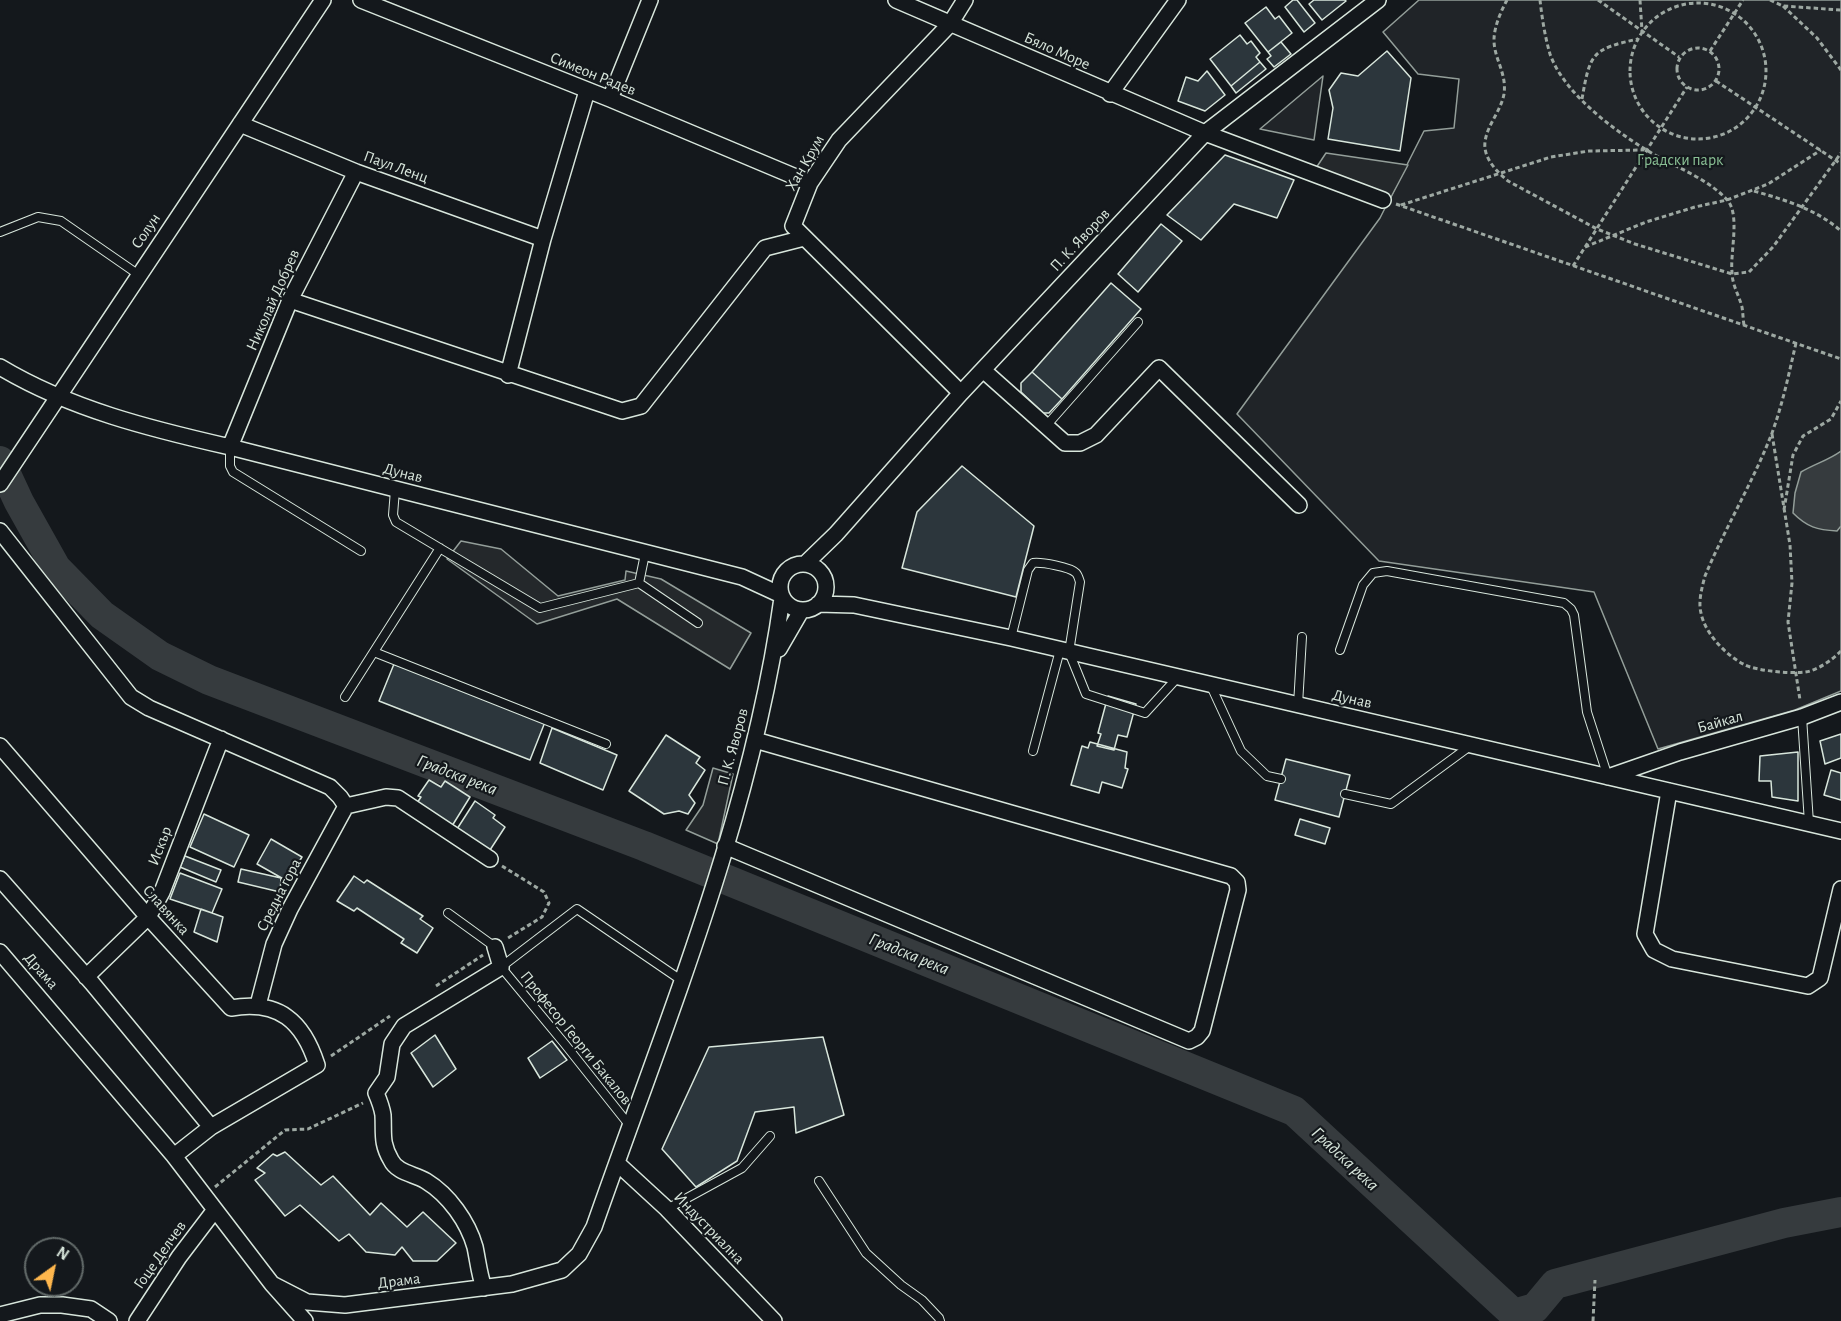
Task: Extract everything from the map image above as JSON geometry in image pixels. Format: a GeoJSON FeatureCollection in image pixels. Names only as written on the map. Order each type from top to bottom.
{"type":"FeatureCollection","features":[{"type":"Feature","properties":{"kind":"street","name":"Солун"},"geometry":{"type":"LineString","coordinates":[[0,484],[323,0]]}},
{"type":"Feature","properties":{"kind":"street","name":"Симеон Радев"},"geometry":{"type":"LineString","coordinates":[[362,0],[610,99],[810,183]]}},
{"type":"Feature","properties":{"kind":"street"},"geometry":{"type":"LineString","coordinates":[[610,99],[650,0]]}},
{"type":"Feature","properties":{"kind":"street","name":"Бяло Море"},"geometry":{"type":"LineString","coordinates":[[896,0],[1110,94],[1205,133],[1383,200]]}},
{"type":"Feature","properties":{"kind":"street","name":"Хан Крум"},"geometry":{"type":"LineString","coordinates":[[961,393],[792,226],[810,183],[839,140],[950,24],[965,0]]}},
{"type":"Feature","properties":{"kind":"street"},"geometry":{"type":"LineString","coordinates":[[1110,94],[1178,0]]}},
{"type":"Feature","properties":{"kind":"street","name":"П. К. Яворов"},"geometry":{"type":"LineString","coordinates":[[805,564],[836,534],[961,393],[1205,133],[1378,0]]}},
{"type":"Feature","properties":{"kind":"street"},"geometry":{"type":"LineString","coordinates":[[508,375],[543,239],[587,91]]}},
{"type":"Feature","properties":{"kind":"street","name":"Паул Ленц"},"geometry":{"type":"LineString","coordinates":[[240,124],[356,172],[543,239]]}},
{"type":"Feature","properties":{"kind":"street","name":"Николай Добрев"},"geometry":{"type":"LineString","coordinates":[[230,447],[290,300],[356,172]]}},
{"type":"Feature","properties":{"kind":"street"},"geometry":{"type":"LineString","coordinates":[[290,300],[508,375],[622,411],[641,406],[765,248],[804,238]]}},
{"type":"Feature","properties":{"kind":"street","name":"Дунав"},"geometry":{"type":"LineString","coordinates":[[0,367],[57,396],[147,428],[742,577],[782,596]]}},
{"type":"Feature","properties":{"kind":"street"},"geometry":{"type":"LineString","coordinates":[[983,370],[1065,442],[1080,443],[1096,435],[1159,368],[1299,505]]}},
{"type":"Feature","properties":{"kind":"street"},"geometry":{"type":"LineString","coordinates":[[0,531],[131,697],[149,708],[330,788],[346,806],[386,797],[398,798],[490,859]]}},
{"type":"Feature","properties":{"kind":"street","name":"П. К. Яворов"},"geometry":{"type":"LineString","coordinates":[[820,572],[836,534]]}},
{"type":"Feature","properties":{"kind":"street"},"geometry":{"type":"LineString","coordinates":[[812,565],[820,572],[826,581],[826,588],[825,595],[818,604],[809,610],[801,610],[787,604],[782,596],[780,583],[782,576],[792,566],[812,565]]}},
{"type":"Feature","properties":{"kind":"street","name":"Дунав"},"geometry":{"type":"LineString","coordinates":[[742,577],[782,576]]}},
{"type":"Feature","properties":{"kind":"street","name":"Дунав"},"geometry":{"type":"LineString","coordinates":[[826,588],[855,605]]}},
{"type":"Feature","properties":{"kind":"street","name":"П. К. Яворов"},"geometry":{"type":"LineString","coordinates":[[710,902],[755,740],[774,657],[782,596]]}},
{"type":"Feature","properties":{"kind":"street","name":"Дунав"},"geometry":{"type":"LineString","coordinates":[[818,604],[855,605],[1011,638],[1841,831]]}},
{"type":"Feature","properties":{"kind":"street","name":"П. К. Яворов"},"geometry":{"type":"LineString","coordinates":[[774,657],[801,610]]}},
{"type":"Feature","properties":{"kind":"street","name":"Байкал"},"geometry":{"type":"LineString","coordinates":[[1608,777],[1680,752],[1802,717],[1841,702]]}},
{"type":"Feature","properties":{"kind":"street","name":"Искър"},"geometry":{"type":"LineString","coordinates":[[86,977],[148,917],[162,892],[221,739]]}},
{"type":"Feature","properties":{"kind":"street"},"geometry":{"type":"LineString","coordinates":[[725,846],[1188,1041],[1197,1037],[1202,1031],[1238,890],[1237,882],[1231,876],[755,740]]}},
{"type":"Feature","properties":{"kind":"street","name":"Славянка"},"geometry":{"type":"LineString","coordinates":[[0,746],[148,917],[231,1008],[258,1005],[273,1010],[294,1023],[310,1043],[317,1065],[211,1127]]}},
{"type":"Feature","properties":{"kind":"street"},"geometry":{"type":"LineString","coordinates":[[1669,791],[1645,934],[1654,950],[1672,959],[1808,986],[1820,978],[1841,889]]}},
{"type":"Feature","properties":{"kind":"street","name":"Средна гора"},"geometry":{"type":"LineString","coordinates":[[258,1005],[274,944],[290,909],[346,806]]}},
{"type":"Feature","properties":{"kind":"street"},"geometry":{"type":"LineString","coordinates":[[0,879],[86,977],[211,1127],[174,1156]]}},
{"type":"Feature","properties":{"kind":"street","name":"Драма"},"geometry":{"type":"LineString","coordinates":[[0,952],[174,1156],[272,1284],[307,1302],[345,1305],[512,1284],[562,1270],[579,1254],[594,1227],[710,902]]}},
{"type":"Feature","properties":{"kind":"street"},"geometry":{"type":"LineString","coordinates":[[484,1288],[474,1247],[463,1219],[446,1197],[425,1180],[408,1174],[392,1163],[383,1142],[383,1113],[376,1093],[387,1077],[392,1044],[404,1026],[501,967],[495,947]]}},
{"type":"Feature","properties":{"kind":"street","name":"Индустриална"},"geometry":{"type":"LineString","coordinates":[[616,1163],[667,1209],[774,1321]]}},
{"type":"Feature","properties":{"kind":"street","name":"Гоце Делчев"},"geometry":{"type":"LineString","coordinates":[[137,1321],[179,1257],[214,1211]]}},
{"type":"Feature","properties":{"kind":"street"},"geometry":{"type":"LineString","coordinates":[[272,1284],[305,1321]]}},
{"type":"Feature","properties":{"kind":"street"},"geometry":{"type":"LineString","coordinates":[[0,1314],[40,1305],[62,1305],[91,1309],[109,1321]]}},
{"type":"Feature","properties":{"kind":"lane"},"geometry":{"type":"LineString","coordinates":[[0,232],[38,217],[61,221],[139,274]]}},
{"type":"Feature","properties":{"kind":"lane"},"geometry":{"type":"LineString","coordinates":[[1046,426],[1138,322]]}},
{"type":"Feature","properties":{"kind":"lane"},"geometry":{"type":"LineString","coordinates":[[230,447],[230,466],[233,472],[361,550]]}},
{"type":"Feature","properties":{"kind":"lane"},"geometry":{"type":"LineString","coordinates":[[395,490],[393,515],[396,522],[540,608],[639,583],[698,622]]}},
{"type":"Feature","properties":{"kind":"lane"},"geometry":{"type":"LineString","coordinates":[[345,697],[440,548]]}},
{"type":"Feature","properties":{"kind":"lane"},"geometry":{"type":"LineString","coordinates":[[639,583],[645,554]]}},
{"type":"Feature","properties":{"kind":"lane"},"geometry":{"type":"LineString","coordinates":[[1011,638],[1028,570],[1033,563],[1040,562],[1071,570],[1077,574],[1080,582],[1065,651],[1033,751]]}},
{"type":"Feature","properties":{"kind":"lane"},"geometry":{"type":"LineString","coordinates":[[1340,650],[1363,585],[1373,573],[1387,572],[1564,603],[1574,615],[1587,712],[1608,777]]}},
{"type":"Feature","properties":{"kind":"lane"},"geometry":{"type":"LineString","coordinates":[[1298,705],[1302,638]]}},
{"type":"Feature","properties":{"kind":"lane"},"geometry":{"type":"LineString","coordinates":[[1065,651],[1086,694],[1145,713],[1178,677]]}},
{"type":"Feature","properties":{"kind":"lane"},"geometry":{"type":"LineString","coordinates":[[374,652],[606,744]]}},
{"type":"Feature","properties":{"kind":"lane"},"geometry":{"type":"LineString","coordinates":[[1210,685],[1241,752],[1267,776],[1281,779]]}},
{"type":"Feature","properties":{"kind":"lane"},"geometry":{"type":"LineString","coordinates":[[1802,717],[1809,823]]}},
{"type":"Feature","properties":{"kind":"lane"},"geometry":{"type":"LineString","coordinates":[[1345,794],[1391,804],[1471,745]]}},
{"type":"Feature","properties":{"kind":"lane"},"geometry":{"type":"LineString","coordinates":[[501,967],[577,909],[681,980]]}},
{"type":"Feature","properties":{"kind":"lane"},"geometry":{"type":"LineString","coordinates":[[448,913],[495,947]]}},
{"type":"Feature","properties":{"kind":"lane","name":"Професор Георги Бакалов"},"geometry":{"type":"LineString","coordinates":[[501,967],[630,1126]]}},
{"type":"Feature","properties":{"kind":"lane"},"geometry":{"type":"LineString","coordinates":[[667,1209],[742,1168],[770,1136]]}},
{"type":"Feature","properties":{"kind":"lane"},"geometry":{"type":"LineString","coordinates":[[819,1181],[866,1253],[921,1300],[940,1321]]}},
{"type":"Feature","properties":{"kind":"path"},"geometry":{"type":"LineString","coordinates":[[1507,0],[1501,10],[1494,40],[1505,80],[1503,97],[1492,120],[1485,143],[1487,158],[1508,182],[1597,229],[1635,244],[1732,274],[1749,272],[1773,247],[1841,153]]}},
{"type":"Feature","properties":{"kind":"path"},"geometry":{"type":"LineString","coordinates":[[1540,0],[1551,55],[1568,85],[1615,129],[1646,150],[1706,183],[1727,200],[1733,211],[1732,274],[1742,306],[1744,325]]}},
{"type":"Feature","properties":{"kind":"path"},"geometry":{"type":"LineString","coordinates":[[1598,0],[1680,57]]}},
{"type":"Feature","properties":{"kind":"path"},"geometry":{"type":"LineString","coordinates":[[1640,0],[1642,31]]}},
{"type":"Feature","properties":{"kind":"path"},"geometry":{"type":"LineString","coordinates":[[1710,51],[1743,0]]}},
{"type":"Feature","properties":{"kind":"path"},"geometry":{"type":"LineString","coordinates":[[1770,0],[1783,6],[1817,38],[1841,70]]}},
{"type":"Feature","properties":{"kind":"path"},"geometry":{"type":"LineString","coordinates":[[1702,3],[1719,6],[1734,13],[1756,35],[1766,63],[1766,79],[1756,107],[1742,123],[1723,134],[1702,139],[1680,137],[1661,128],[1647,116],[1636,101],[1631,83],[1630,65],[1634,47],[1642,31],[1654,18],[1668,9],[1685,4],[1702,3]]}},
{"type":"Feature","properties":{"kind":"path"},"geometry":{"type":"LineString","coordinates":[[1783,6],[1841,10]]}},
{"type":"Feature","properties":{"kind":"path"},"geometry":{"type":"LineString","coordinates":[[1582,99],[1587,71],[1597,52],[1616,44],[1638,39]]}},
{"type":"Feature","properties":{"kind":"path"},"geometry":{"type":"LineString","coordinates":[[1697,47],[1710,51],[1718,61],[1720,68],[1716,81],[1706,89],[1694,90],[1682,83],[1676,70],[1680,57],[1690,48],[1697,47]]}},
{"type":"Feature","properties":{"kind":"path"},"geometry":{"type":"LineString","coordinates":[[1716,81],[1841,164]]}},
{"type":"Feature","properties":{"kind":"path"},"geometry":{"type":"LineString","coordinates":[[1573,266],[1688,87]]}},
{"type":"Feature","properties":{"kind":"path"},"geometry":{"type":"LineString","coordinates":[[1400,206],[1551,157],[1616,150],[1646,150]]}},
{"type":"Feature","properties":{"kind":"path"},"geometry":{"type":"LineString","coordinates":[[1585,247],[1646,222],[1727,200],[1752,190],[1768,183],[1821,150]]}},
{"type":"Feature","properties":{"kind":"path"},"geometry":{"type":"LineString","coordinates":[[1752,190],[1802,207],[1830,221],[1841,231]]}},
{"type":"Feature","properties":{"kind":"path"},"geometry":{"type":"LineString","coordinates":[[1383,200],[1841,359]]}},
{"type":"Feature","properties":{"kind":"path"},"geometry":{"type":"LineString","coordinates":[[1796,343],[1785,392],[1772,432],[1705,576],[1701,591],[1700,613],[1711,636],[1746,666],[1797,673],[1809,671],[1832,660],[1841,651]]}},
{"type":"Feature","properties":{"kind":"path"},"geometry":{"type":"LineString","coordinates":[[1784,513],[1794,455],[1803,436],[1831,419],[1841,401]]}},
{"type":"Feature","properties":{"kind":"path"},"geometry":{"type":"LineString","coordinates":[[1772,432],[1790,546],[1792,583],[1788,622],[1802,717]]}},
{"type":"Feature","properties":{"kind":"path"},"geometry":{"type":"LineString","coordinates":[[490,859],[544,892],[549,903],[542,917],[495,947]]}},
{"type":"Feature","properties":{"kind":"path"},"geometry":{"type":"LineString","coordinates":[[203,1196],[285,1130],[308,1129],[360,1105],[376,1093]]}},
{"type":"Feature","properties":{"kind":"path"},"geometry":{"type":"LineString","coordinates":[[1593,1321],[1595,1280]]}},
{"type":"Feature","properties":{"kind":"green space","name":"Градски парк"},"geometry":{"type":"Polygon","coordinates":[[[1419,0],[1841,0],[1841,691],[1795,710],[1658,749],[1594,592],[1379,561],[1237,414],[1380,218],[1424,131],[1454,128],[1459,79],[1418,74],[1383,32],[1419,0]]]}},
{"type":"Feature","properties":{"kind":"green space"},"geometry":{"type":"Polygon","coordinates":[[[1323,76],[1314,140],[1260,129],[1323,76]]]}},
{"type":"Feature","properties":{"kind":"shaded area"},"geometry":{"type":"Polygon","coordinates":[[[1326,153],[1408,165],[1390,199],[1316,168],[1326,153]]]}},
{"type":"Feature","properties":{"kind":"shaded area"},"geometry":{"type":"Polygon","coordinates":[[[1841,451],[1841,526],[1837,531],[1813,527],[1793,513],[1795,493],[1801,472],[1841,451]]]}},
{"type":"Feature","properties":{"kind":"shaded area"},"geometry":{"type":"Polygon","coordinates":[[[461,541],[501,549],[558,596],[625,580],[626,571],[661,579],[751,633],[730,669],[617,599],[537,624],[447,559],[461,541]]]}},
{"type":"Feature","properties":{"kind":"shaded area"},"geometry":{"type":"Polygon","coordinates":[[[713,768],[733,774],[718,844],[686,830],[703,805],[713,768]]]}},
{"type":"Feature","properties":{"kind":"building"},"geometry":{"type":"Polygon","coordinates":[[[1293,0],[1297,0],[1315,23],[1304,32],[1285,7],[1293,0]]]}},
{"type":"Feature","properties":{"kind":"building"},"geometry":{"type":"Polygon","coordinates":[[[1314,0],[1346,1],[1322,20],[1309,4],[1314,0]]]}},
{"type":"Feature","properties":{"kind":"building"},"geometry":{"type":"Polygon","coordinates":[[[1266,7],[1275,19],[1279,16],[1292,33],[1268,52],[1245,23],[1266,7]]]}},
{"type":"Feature","properties":{"kind":"building"},"geometry":{"type":"Polygon","coordinates":[[[1240,35],[1247,44],[1251,41],[1260,53],[1256,57],[1260,62],[1231,86],[1210,59],[1240,35]]]}},
{"type":"Feature","properties":{"kind":"building"},"geometry":{"type":"Polygon","coordinates":[[[1281,42],[1291,54],[1274,67],[1267,59],[1271,56],[1268,52],[1281,42]]]}},
{"type":"Feature","properties":{"kind":"building"},"geometry":{"type":"Polygon","coordinates":[[[1387,51],[1411,78],[1400,151],[1328,139],[1333,108],[1329,90],[1341,73],[1358,76],[1387,51]]]}},
{"type":"Feature","properties":{"kind":"building"},"geometry":{"type":"Polygon","coordinates":[[[1260,62],[1266,69],[1236,93],[1231,86],[1260,62]]]}},
{"type":"Feature","properties":{"kind":"building"},"geometry":{"type":"Polygon","coordinates":[[[1207,71],[1225,95],[1205,111],[1178,101],[1186,77],[1198,81],[1207,71]]]}},
{"type":"Feature","properties":{"kind":"building"},"geometry":{"type":"Polygon","coordinates":[[[1225,155],[1294,180],[1277,218],[1234,204],[1201,240],[1167,215],[1225,155]]]}},
{"type":"Feature","properties":{"kind":"building"},"geometry":{"type":"Polygon","coordinates":[[[1161,224],[1182,241],[1138,292],[1118,274],[1161,224]]]}},
{"type":"Feature","properties":{"kind":"building"},"geometry":{"type":"Polygon","coordinates":[[[1111,283],[1141,309],[1062,399],[1032,372],[1111,283]]]}},
{"type":"Feature","properties":{"kind":"building"},"geometry":{"type":"Polygon","coordinates":[[[1032,372],[1062,399],[1049,413],[1043,413],[1021,392],[1021,383],[1032,372]]]}},
{"type":"Feature","properties":{"kind":"building"},"geometry":{"type":"Polygon","coordinates":[[[962,466],[1034,526],[1016,597],[902,568],[917,512],[962,466]]]}},
{"type":"Feature","properties":{"kind":"building"},"geometry":{"type":"Polygon","coordinates":[[[394,664],[545,722],[530,760],[379,701],[394,664]]]}},
{"type":"Feature","properties":{"kind":"building"},"geometry":{"type":"Polygon","coordinates":[[[1108,696],[1136,704],[1127,737],[1118,735],[1114,750],[1097,746],[1101,734],[1098,733],[1108,696]]]}},
{"type":"Feature","properties":{"kind":"building"},"geometry":{"type":"Polygon","coordinates":[[[552,728],[617,755],[603,790],[540,763],[552,728]]]}},
{"type":"Feature","properties":{"kind":"building"},"geometry":{"type":"Polygon","coordinates":[[[1841,734],[1841,758],[1825,764],[1820,741],[1841,734]]]}},
{"type":"Feature","properties":{"kind":"building"},"geometry":{"type":"Polygon","coordinates":[[[666,735],[700,757],[696,763],[705,770],[689,795],[695,803],[688,814],[679,811],[664,814],[629,791],[666,735]]]}},
{"type":"Feature","properties":{"kind":"building"},"geometry":{"type":"Polygon","coordinates":[[[1090,742],[1127,752],[1125,768],[1128,769],[1122,788],[1102,782],[1099,793],[1071,785],[1082,746],[1088,748],[1090,742]]]}},
{"type":"Feature","properties":{"kind":"building"},"geometry":{"type":"Polygon","coordinates":[[[1798,752],[1798,801],[1772,797],[1771,781],[1759,781],[1760,756],[1798,752]]]}},
{"type":"Feature","properties":{"kind":"building"},"geometry":{"type":"Polygon","coordinates":[[[1286,759],[1350,775],[1339,817],[1275,800],[1286,759]]]}},
{"type":"Feature","properties":{"kind":"building"},"geometry":{"type":"Polygon","coordinates":[[[1831,770],[1841,773],[1841,800],[1824,795],[1831,770]]]}},
{"type":"Feature","properties":{"kind":"building"},"geometry":{"type":"Polygon","coordinates":[[[429,780],[441,787],[445,781],[470,797],[452,826],[417,803],[421,797],[418,796],[429,780]]]}},
{"type":"Feature","properties":{"kind":"building"},"geometry":{"type":"Polygon","coordinates":[[[475,801],[495,815],[493,818],[505,827],[490,850],[457,829],[475,801]]]}},
{"type":"Feature","properties":{"kind":"building"},"geometry":{"type":"Polygon","coordinates":[[[204,814],[249,835],[234,867],[190,847],[204,814]]]}},
{"type":"Feature","properties":{"kind":"building"},"geometry":{"type":"Polygon","coordinates":[[[1300,819],[1330,828],[1325,844],[1295,835],[1300,819]]]}},
{"type":"Feature","properties":{"kind":"building"},"geometry":{"type":"Polygon","coordinates":[[[271,839],[302,857],[287,881],[257,864],[271,839]]]}},
{"type":"Feature","properties":{"kind":"building"},"geometry":{"type":"Polygon","coordinates":[[[185,856],[221,870],[216,882],[180,867],[185,856]]]}},
{"type":"Feature","properties":{"kind":"building"},"geometry":{"type":"Polygon","coordinates":[[[241,869],[281,878],[280,892],[238,882],[241,869]]]}},
{"type":"Feature","properties":{"kind":"building"},"geometry":{"type":"Polygon","coordinates":[[[180,873],[222,889],[212,913],[170,899],[180,873]]]}},
{"type":"Feature","properties":{"kind":"building"},"geometry":{"type":"Polygon","coordinates":[[[354,876],[364,883],[367,880],[423,916],[420,919],[433,928],[417,953],[401,943],[404,939],[357,908],[354,911],[337,901],[354,876]]]}},
{"type":"Feature","properties":{"kind":"building"},"geometry":{"type":"Polygon","coordinates":[[[201,909],[223,917],[217,942],[194,932],[201,909]]]}},
{"type":"Feature","properties":{"kind":"building"},"geometry":{"type":"Polygon","coordinates":[[[435,1035],[456,1069],[433,1087],[411,1053],[435,1035]]]}},
{"type":"Feature","properties":{"kind":"building"},"geometry":{"type":"Polygon","coordinates":[[[823,1037],[844,1115],[796,1133],[794,1107],[755,1112],[737,1161],[696,1187],[662,1149],[709,1047],[823,1037]]]}},
{"type":"Feature","properties":{"kind":"building"},"geometry":{"type":"Polygon","coordinates":[[[552,1041],[567,1060],[540,1078],[528,1058],[552,1041]]]}},
{"type":"Feature","properties":{"kind":"building"},"geometry":{"type":"Polygon","coordinates":[[[285,1152],[321,1185],[333,1176],[370,1215],[381,1203],[407,1227],[423,1212],[456,1243],[437,1261],[413,1261],[402,1247],[395,1255],[366,1252],[349,1234],[339,1241],[300,1205],[285,1216],[255,1180],[265,1173],[257,1168],[273,1154],[277,1156],[285,1152]]]}},
{"type":"Feature","properties":{"kind":"waterway","name":"Градска река"},"geometry":{"type":"LineString","coordinates":[[0,461],[19,502],[56,568],[102,615],[160,656],[209,680],[644,846],[1294,1111],[1514,1314],[1535,1308],[1555,1284],[1784,1223],[1841,1212]]}}]}
